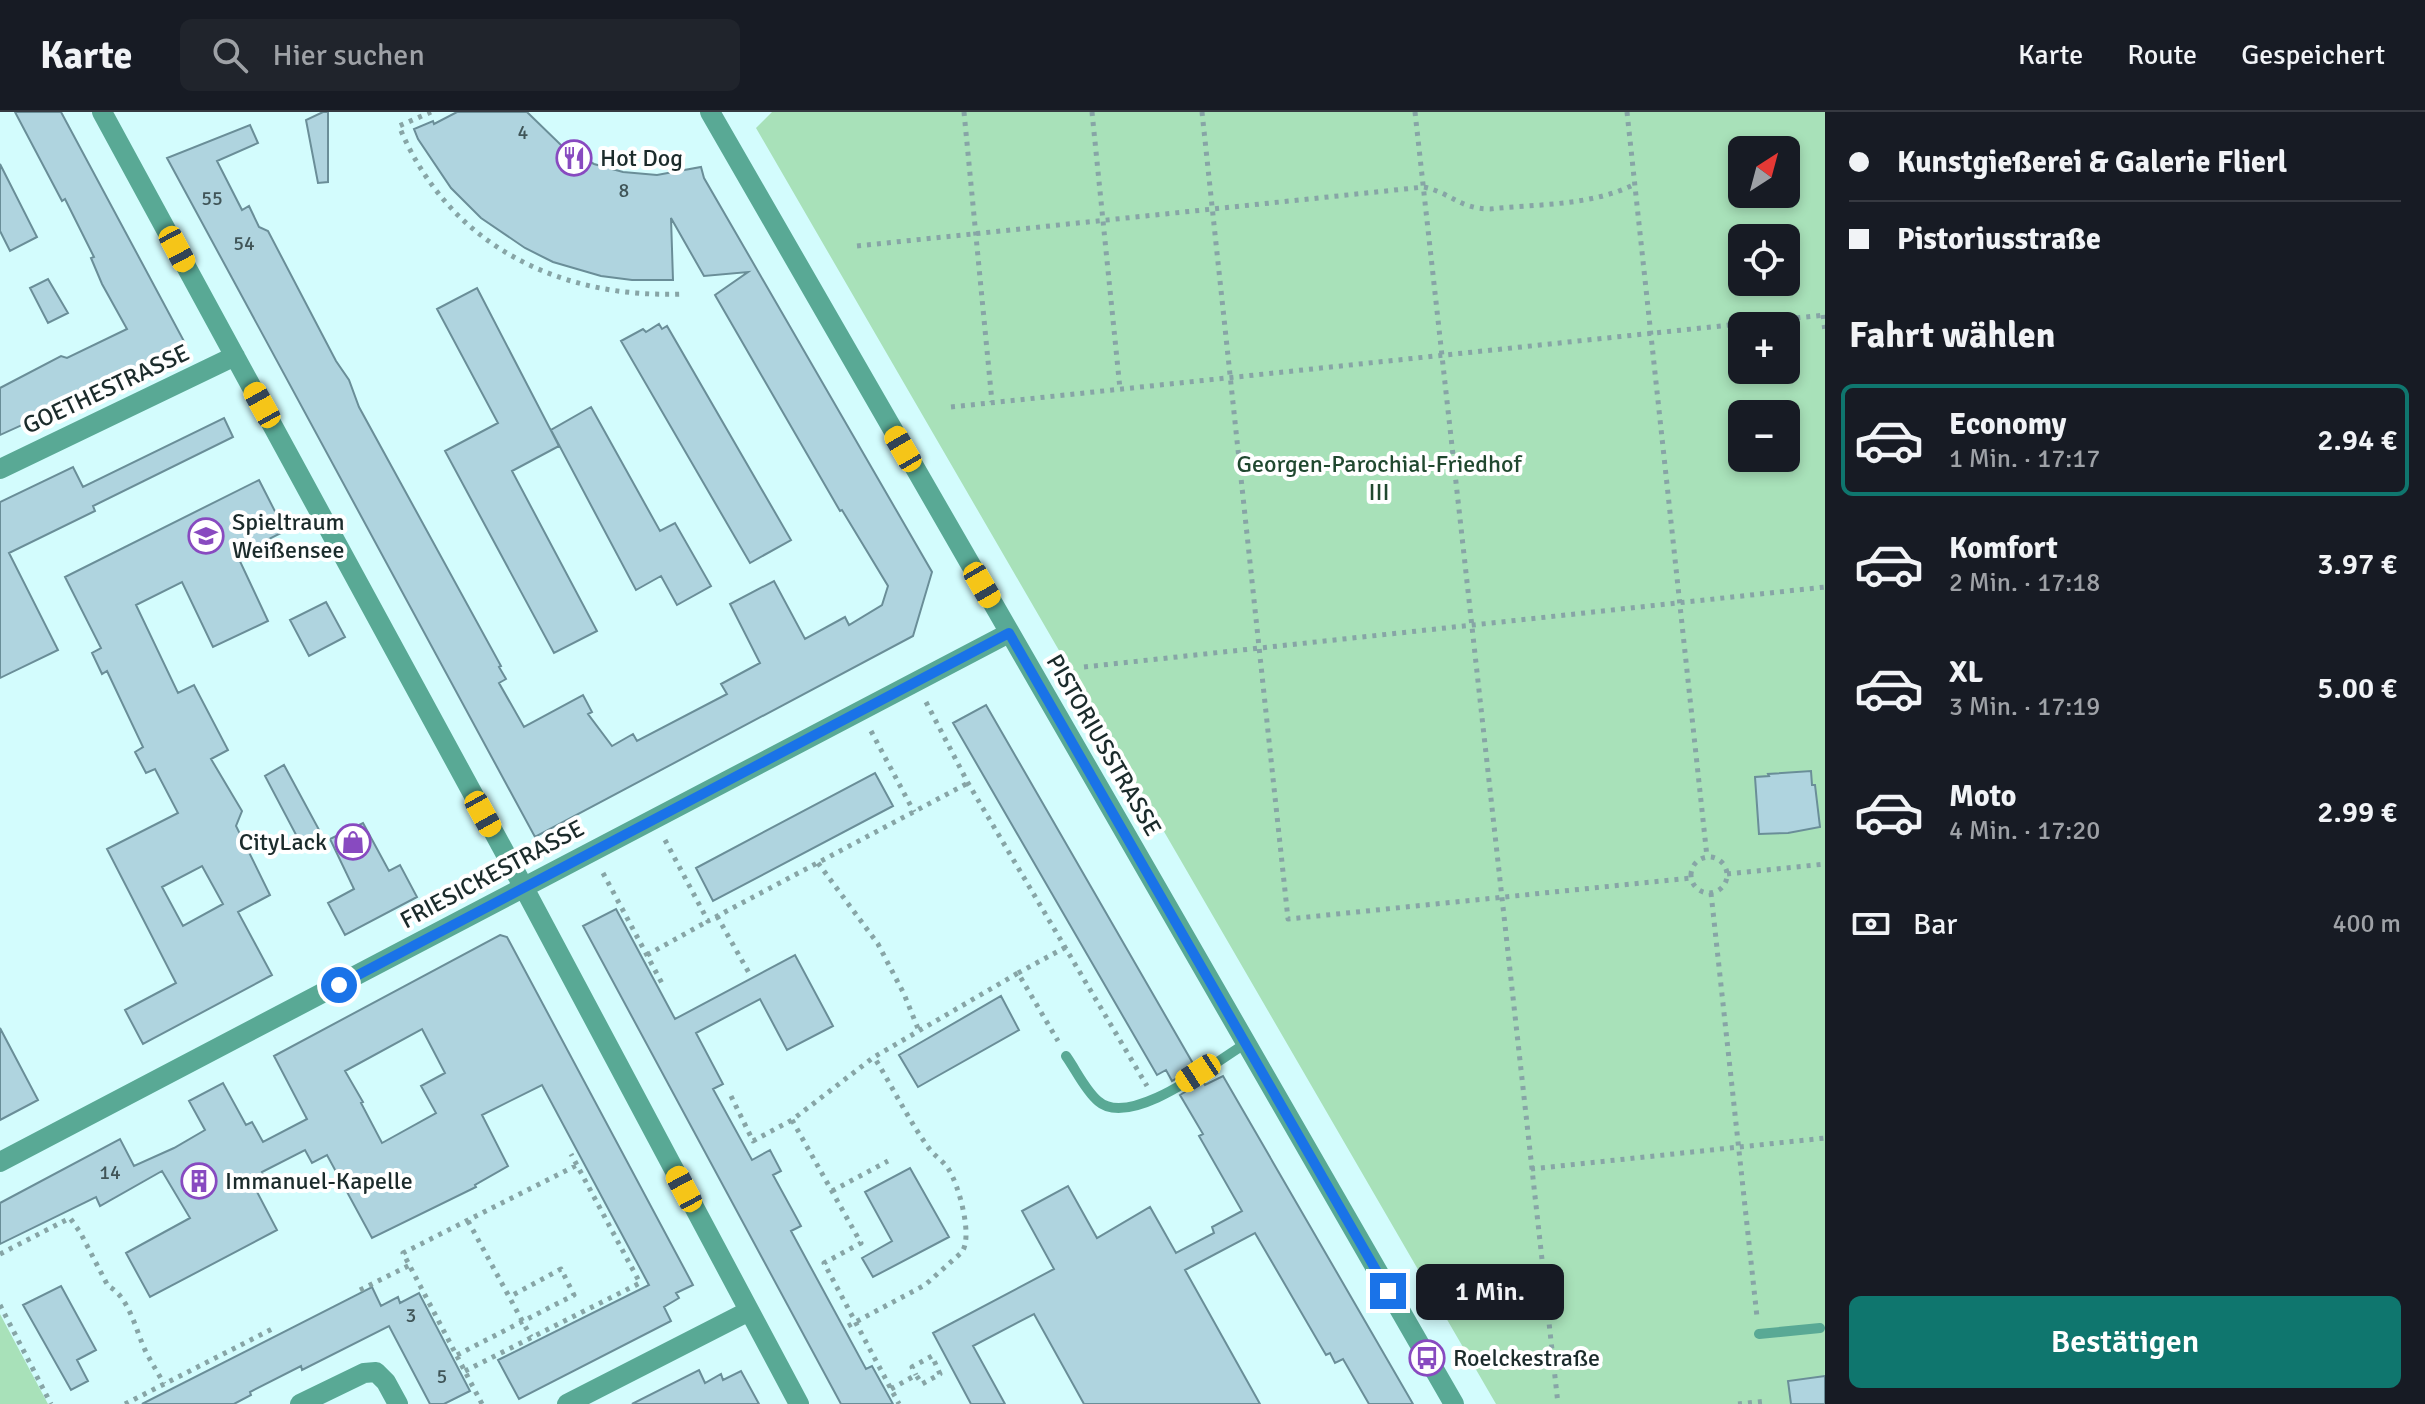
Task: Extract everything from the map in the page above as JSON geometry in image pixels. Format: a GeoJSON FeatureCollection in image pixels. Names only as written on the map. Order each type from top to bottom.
{"type":"FeatureCollection","features":[{"type":"Feature","properties":{"kind":"street"},"geometry":{"type":"LineString","coordinates":[[102,112],[523,886],[799,1404]]}},
{"type":"Feature","properties":{"kind":"street","name":"PISTORIUSSTRASSE"},"geometry":{"type":"LineString","coordinates":[[710,112],[1454,1404]]}},
{"type":"Feature","properties":{"kind":"street","name":"GOETHESTRASSE"},"geometry":{"type":"LineString","coordinates":[[0,469],[235,356]]}},
{"type":"Feature","properties":{"kind":"street","name":"FRIESICKESTRASSE"},"geometry":{"type":"LineString","coordinates":[[0,1162],[1009,633]]}},
{"type":"Feature","properties":{"kind":"street"},"geometry":{"type":"LineString","coordinates":[[567,1404],[749,1311]]}},
{"type":"Feature","properties":{"kind":"street"},"geometry":{"type":"LineString","coordinates":[[300,1404],[364,1373],[376,1372],[386,1382],[398,1404]]}},
{"type":"Feature","properties":{"kind":"lane"},"geometry":{"type":"LineString","coordinates":[[1066,1056],[1098,1102],[1114,1109],[1133,1108],[1155,1101],[1245,1044]]}},
{"type":"Feature","properties":{"kind":"lane"},"geometry":{"type":"LineString","coordinates":[[1759,1334],[1820,1328]]}},
{"type":"Feature","properties":{"kind":"path"},"geometry":{"type":"LineString","coordinates":[[431,112],[399,126],[407,146],[434,190],[486,242],[540,270],[600,290],[626,294],[683,294]]}},
{"type":"Feature","properties":{"kind":"path"},"geometry":{"type":"LineString","coordinates":[[964,112],[992,402]]}},
{"type":"Feature","properties":{"kind":"path"},"geometry":{"type":"LineString","coordinates":[[1092,112],[1120,389]]}},
{"type":"Feature","properties":{"kind":"path"},"geometry":{"type":"LineString","coordinates":[[1202,112],[1288,919],[1691,878]]}},
{"type":"Feature","properties":{"kind":"path"},"geometry":{"type":"LineString","coordinates":[[1415,112],[1558,1404]]}},
{"type":"Feature","properties":{"kind":"path"},"geometry":{"type":"LineString","coordinates":[[1627,112],[1707,857]]}},
{"type":"Feature","properties":{"kind":"path"},"geometry":{"type":"LineString","coordinates":[[857,246],[1424,187],[1443,192],[1462,205],[1490,209],[1598,197],[1620,192],[1635,184]]}},
{"type":"Feature","properties":{"kind":"path"},"geometry":{"type":"LineString","coordinates":[[951,407],[1824,315],[1825,332]]}},
{"type":"Feature","properties":{"kind":"path"},"geometry":{"type":"LineString","coordinates":[[1084,667],[1825,587]]}},
{"type":"Feature","properties":{"kind":"path"},"geometry":{"type":"LineString","coordinates":[[926,702],[968,783],[1155,1101]]}},
{"type":"Feature","properties":{"kind":"path"},"geometry":{"type":"LineString","coordinates":[[871,731],[914,812]]}},
{"type":"Feature","properties":{"kind":"path"},"geometry":{"type":"LineString","coordinates":[[647,955],[968,783]]}},
{"type":"Feature","properties":{"kind":"path"},"geometry":{"type":"LineString","coordinates":[[665,840],[708,921]]}},
{"type":"Feature","properties":{"kind":"path"},"geometry":{"type":"LineString","coordinates":[[1707,857],[1723,863],[1727,874],[1721,888],[1711,893],[1700,891],[1691,878],[1693,866],[1707,857]]}},
{"type":"Feature","properties":{"kind":"path"},"geometry":{"type":"LineString","coordinates":[[818,863],[878,944],[919,1031]]}},
{"type":"Feature","properties":{"kind":"path"},"geometry":{"type":"LineString","coordinates":[[1727,874],[1825,864]]}},
{"type":"Feature","properties":{"kind":"path"},"geometry":{"type":"LineString","coordinates":[[603,873],[664,987]]}},
{"type":"Feature","properties":{"kind":"path"},"geometry":{"type":"LineString","coordinates":[[1711,893],[1759,1334]]}},
{"type":"Feature","properties":{"kind":"path"},"geometry":{"type":"LineString","coordinates":[[717,916],[749,973]]}},
{"type":"Feature","properties":{"kind":"path"},"geometry":{"type":"LineString","coordinates":[[731,1096],[753,1141],[792,1120],[874,1057],[1066,947]]}},
{"type":"Feature","properties":{"kind":"path"},"geometry":{"type":"LineString","coordinates":[[1018,973],[1066,1056]]}},
{"type":"Feature","properties":{"kind":"path"},"geometry":{"type":"LineString","coordinates":[[848,1326],[925,1285],[966,1246],[967,1233],[956,1184],[948,1167],[930,1150],[874,1057]]}},
{"type":"Feature","properties":{"kind":"path"},"geometry":{"type":"LineString","coordinates":[[792,1120],[861,1243],[824,1263],[899,1404]]}},
{"type":"Feature","properties":{"kind":"path"},"geometry":{"type":"LineString","coordinates":[[1531,1169],[1825,1138]]}},
{"type":"Feature","properties":{"kind":"path"},"geometry":{"type":"LineString","coordinates":[[465,1371],[640,1283],[571,1154]]}},
{"type":"Feature","properties":{"kind":"path"},"geometry":{"type":"LineString","coordinates":[[832,1191],[888,1161]]}},
{"type":"Feature","properties":{"kind":"path"},"geometry":{"type":"LineString","coordinates":[[482,1404],[403,1253],[577,1165]]}},
{"type":"Feature","properties":{"kind":"path"},"geometry":{"type":"LineString","coordinates":[[0,1254],[70,1218],[108,1286],[116,1289],[134,1320],[145,1350],[164,1384]]}},
{"type":"Feature","properties":{"kind":"path"},"geometry":{"type":"LineString","coordinates":[[468,1221],[531,1337]]}},
{"type":"Feature","properties":{"kind":"path"},"geometry":{"type":"LineString","coordinates":[[360,1290],[410,1265]]}},
{"type":"Feature","properties":{"kind":"path"},"geometry":{"type":"LineString","coordinates":[[457,1355],[574,1295],[561,1269],[509,1297]]}},
{"type":"Feature","properties":{"kind":"path"},"geometry":{"type":"LineString","coordinates":[[0,1305],[51,1404]]}},
{"type":"Feature","properties":{"kind":"path"},"geometry":{"type":"LineString","coordinates":[[125,1404],[276,1327]]}},
{"type":"Feature","properties":{"kind":"path"},"geometry":{"type":"LineString","coordinates":[[932,1356],[940,1374],[922,1384],[916,1375],[912,1367],[932,1356]]}},
{"type":"Feature","properties":{"kind":"path"},"geometry":{"type":"LineString","coordinates":[[891,1389],[916,1375]]}},
{"type":"Feature","properties":{"kind":"path"},"geometry":{"type":"LineString","coordinates":[[1738,1404],[1766,1401]]}},
{"type":"Feature","properties":{"kind":"green space","name":"Georgen-Parochial-Friedhof III"},"geometry":{"type":"Polygon","coordinates":[[[772,112],[1825,112],[1825,1404],[1496,1404],[756,128],[772,112]]]}},
{"type":"Feature","properties":{"kind":"green space"},"geometry":{"type":"Polygon","coordinates":[[[0,1314],[48,1404],[0,1404],[0,1314]]]}},
{"type":"Feature","properties":{"kind":"building"},"geometry":{"type":"Polygon","coordinates":[[[15,112],[61,112],[186,345],[99,390],[0,435],[0,388],[61,356],[67,358],[127,329],[102,284],[91,258],[94,257],[65,199],[62,201],[15,112]]]}},
{"type":"Feature","properties":{"kind":"building"},"geometry":{"type":"Polygon","coordinates":[[[328,112],[328,182],[318,183],[306,120],[328,112]]]}},
{"type":"Feature","properties":{"kind":"building"},"geometry":{"type":"Polygon","coordinates":[[[457,112],[527,112],[563,147],[594,164],[623,172],[657,175],[701,167],[704,178],[932,572],[913,636],[535,837],[167,158],[250,125],[258,143],[217,161],[242,210],[249,206],[259,227],[268,231],[349,380],[359,407],[501,666],[506,679],[499,683],[524,727],[583,695],[592,712],[588,714],[612,746],[633,734],[637,741],[727,694],[721,684],[760,663],[730,604],[774,581],[805,639],[845,617],[849,625],[882,605],[888,586],[840,511],[715,295],[748,272],[704,276],[671,218],[673,280],[601,276],[553,262],[525,248],[481,218],[451,188],[418,139],[414,129],[433,121],[434,124],[457,112]]]}},
{"type":"Feature","properties":{"kind":"building"},"geometry":{"type":"Polygon","coordinates":[[[0,164],[37,237],[10,251],[0,231],[0,164]]]}},
{"type":"Feature","properties":{"kind":"building"},"geometry":{"type":"Polygon","coordinates":[[[48,279],[68,313],[48,323],[30,288],[48,279]]]}},
{"type":"Feature","properties":{"kind":"building"},"geometry":{"type":"Polygon","coordinates":[[[477,288],[559,446],[512,471],[597,631],[554,653],[445,451],[498,423],[437,309],[477,288]]]}},
{"type":"Feature","properties":{"kind":"building"},"geometry":{"type":"Polygon","coordinates":[[[659,324],[662,329],[667,326],[791,540],[750,563],[621,341],[659,324]]]}},
{"type":"Feature","properties":{"kind":"building"},"geometry":{"type":"Polygon","coordinates":[[[591,407],[660,531],[675,523],[711,586],[677,605],[661,576],[636,590],[551,430],[591,407]]]}},
{"type":"Feature","properties":{"kind":"building"},"geometry":{"type":"Polygon","coordinates":[[[224,418],[233,437],[93,506],[95,511],[9,553],[58,650],[0,678],[0,502],[73,467],[83,487],[224,418]]]}},
{"type":"Feature","properties":{"kind":"building"},"geometry":{"type":"Polygon","coordinates":[[[259,480],[285,531],[237,555],[268,621],[213,647],[182,582],[136,605],[178,693],[194,685],[228,750],[211,759],[242,811],[236,826],[270,895],[238,912],[272,975],[143,1044],[125,1010],[176,983],[107,849],[178,813],[155,769],[146,773],[135,752],[143,747],[107,671],[102,674],[92,653],[101,648],[65,577],[259,480]],[[202,866],[162,887],[183,926],[223,904],[202,866]]]}},
{"type":"Feature","properties":{"kind":"building"},"geometry":{"type":"Polygon","coordinates":[[[326,602],[345,637],[309,656],[290,620],[326,602]]]}},
{"type":"Feature","properties":{"kind":"building"},"geometry":{"type":"Polygon","coordinates":[[[986,705],[1195,1067],[1172,1081],[1166,1070],[1157,1075],[953,723],[986,705]]]}},
{"type":"Feature","properties":{"kind":"building"},"geometry":{"type":"Polygon","coordinates":[[[284,765],[324,839],[304,850],[265,776],[284,765]]]}},
{"type":"Feature","properties":{"kind":"building"},"geometry":{"type":"Polygon","coordinates":[[[1811,771],[1820,827],[1759,834],[1755,777],[1811,771]]]}},
{"type":"Feature","properties":{"kind":"building"},"geometry":{"type":"Polygon","coordinates":[[[875,773],[893,806],[713,901],[696,868],[875,773]]]}},
{"type":"Feature","properties":{"kind":"building"},"geometry":{"type":"Polygon","coordinates":[[[363,823],[389,871],[400,865],[417,897],[345,935],[328,903],[354,889],[330,839],[363,823]]]}},
{"type":"Feature","properties":{"kind":"building"},"geometry":{"type":"Polygon","coordinates":[[[616,909],[675,1019],[795,955],[833,1026],[787,1050],[760,999],[696,1033],[723,1084],[713,1089],[752,1160],[770,1150],[781,1171],[773,1175],[801,1226],[791,1231],[866,1369],[872,1366],[893,1404],[841,1404],[583,926],[616,909]]]}},
{"type":"Feature","properties":{"kind":"building"},"geometry":{"type":"Polygon","coordinates":[[[500,935],[507,937],[693,1285],[676,1293],[679,1298],[664,1307],[671,1321],[519,1399],[498,1360],[649,1285],[542,1085],[482,1115],[508,1166],[476,1187],[372,1238],[327,1155],[312,1163],[305,1150],[262,1172],[268,1183],[256,1190],[277,1230],[150,1297],[126,1253],[190,1218],[162,1171],[100,1206],[96,1197],[0,1244],[0,1203],[120,1139],[134,1166],[174,1148],[205,1130],[189,1101],[223,1083],[246,1125],[252,1122],[263,1142],[307,1119],[274,1056],[500,935]],[[422,1029],[345,1071],[382,1143],[436,1113],[421,1086],[445,1073],[422,1029]]]}},
{"type":"Feature","properties":{"kind":"building"},"geometry":{"type":"Polygon","coordinates":[[[1001,996],[1019,1030],[918,1087],[899,1055],[1001,996]]]}},
{"type":"Feature","properties":{"kind":"building"},"geometry":{"type":"Polygon","coordinates":[[[0,1028],[38,1100],[0,1120],[0,1028]]]}},
{"type":"Feature","properties":{"kind":"building"},"geometry":{"type":"Polygon","coordinates":[[[1223,1076],[1413,1404],[1369,1404],[1343,1359],[1335,1363],[1330,1353],[1326,1355],[1255,1233],[1185,1270],[1260,1404],[1084,1404],[1034,1314],[973,1346],[1005,1404],[971,1404],[933,1333],[1054,1269],[1022,1211],[1068,1186],[1097,1238],[1150,1207],[1176,1253],[1214,1233],[1212,1227],[1242,1211],[1199,1136],[1203,1134],[1180,1095],[1203,1081],[1205,1085],[1223,1076]]]}},
{"type":"Feature","properties":{"kind":"building"},"geometry":{"type":"Polygon","coordinates":[[[910,1168],[949,1237],[873,1277],[862,1258],[892,1241],[865,1192],[910,1168]]]}},
{"type":"Feature","properties":{"kind":"building"},"geometry":{"type":"Polygon","coordinates":[[[61,1286],[96,1350],[77,1360],[88,1381],[71,1390],[23,1305],[61,1286]]]}},
{"type":"Feature","properties":{"kind":"building"},"geometry":{"type":"Polygon","coordinates":[[[372,1287],[381,1306],[398,1297],[400,1303],[419,1293],[470,1391],[444,1404],[430,1404],[389,1326],[302,1370],[301,1366],[250,1392],[251,1395],[234,1404],[142,1404],[372,1287]]]}},
{"type":"Feature","properties":{"kind":"building"},"geometry":{"type":"Polygon","coordinates":[[[699,1370],[705,1383],[721,1374],[723,1380],[741,1371],[759,1404],[632,1404],[699,1370]]]}},
{"type":"Feature","properties":{"kind":"building"},"geometry":{"type":"Polygon","coordinates":[[[1825,1376],[1825,1404],[1791,1404],[1788,1381],[1825,1376]]]}},
{"type":"Feature","properties":{"kind":"place","name":"Hot Dog"},"geometry":{"type":"Point","coordinates":[574,158]}},
{"type":"Feature","properties":{"kind":"place","name":"Spieltraum Weißensee"},"geometry":{"type":"Point","coordinates":[206,536]}},
{"type":"Feature","properties":{"kind":"place","name":"CityLack"},"geometry":{"type":"Point","coordinates":[353,842]}},
{"type":"Feature","properties":{"kind":"place","name":"Immanuel-Kapelle"},"geometry":{"type":"Point","coordinates":[199,1181]}},
{"type":"Feature","properties":{"kind":"place","name":"Roelckestraße"},"geometry":{"type":"Point","coordinates":[1427,1358]}},
{"type":"Feature","properties":{"kind":"route"},"geometry":{"type":"LineString","coordinates":[[339,985],[1009,633],[1388,1291]]}}]}
